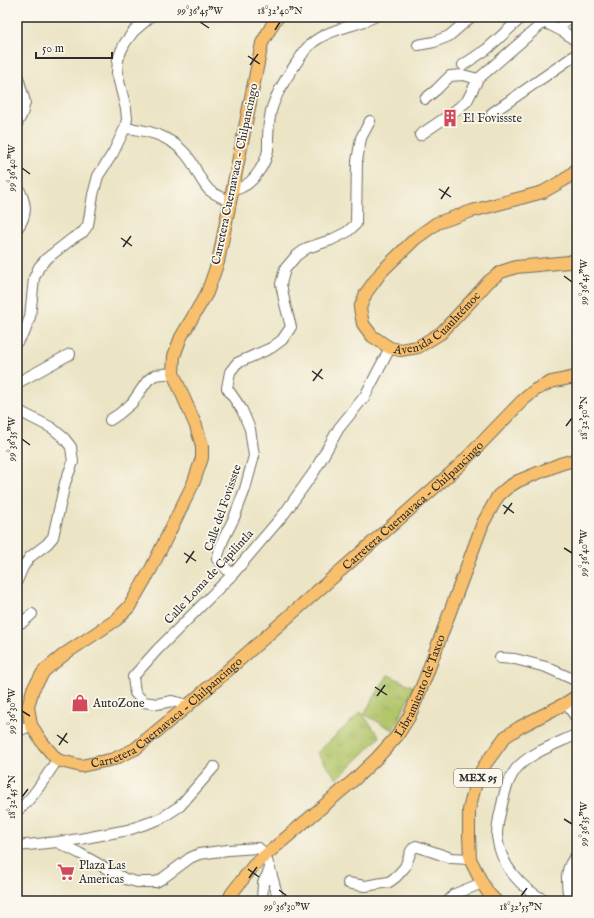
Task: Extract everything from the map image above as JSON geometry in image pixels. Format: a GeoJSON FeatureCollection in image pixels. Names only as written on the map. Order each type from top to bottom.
{"type":"FeatureCollection","features":[{"type":"Feature","properties":{"kind":"main road","name":"Carretera Cuernavaca - Chilpancingo"},"geometry":{"type":"LineString","coordinates":[[278,17],[262,43],[218,262],[207,293],[181,337],[174,356],[173,373],[196,426],[202,446],[202,458],[193,484],[150,571],[129,607],[116,620],[66,653],[44,671],[33,689],[28,707],[31,725],[42,742],[58,760],[81,766],[114,760],[135,749],[188,705],[459,466],[522,401],[535,390],[551,382],[575,378]]}},
{"type":"Feature","properties":{"kind":"main road","name":"Avenida Cuauhtémoc"},"geometry":{"type":"LineString","coordinates":[[577,168],[564,180],[543,192],[472,211],[438,223],[416,238],[382,271],[366,293],[360,308],[363,324],[372,336],[390,348],[400,350],[418,347],[441,333],[488,282],[501,272],[516,267],[569,262],[577,259]]}},
{"type":"Feature","properties":{"kind":"main road","name":"Libramiento de Taxco"},"geometry":{"type":"LineString","coordinates":[[228,901],[232,893],[254,865],[354,780],[397,736],[409,717],[425,679],[483,523],[498,496],[518,481],[560,464],[577,459]]}},
{"type":"Feature","properties":{"kind":"main road","name":"MEX 95"},"geometry":{"type":"LineString","coordinates":[[496,901],[489,894],[482,883],[470,859],[470,810],[478,777],[484,766],[506,737],[520,727],[577,696]]}},
{"type":"Feature","properties":{"kind":"street"},"geometry":{"type":"LineString","coordinates":[[17,342],[25,331],[30,317],[34,278],[39,267],[46,259],[83,232],[88,225],[98,176],[113,153],[125,128],[127,119],[117,73],[118,60],[121,50],[133,32],[150,17]]}},
{"type":"Feature","properties":{"kind":"street"},"geometry":{"type":"LineString","coordinates":[[125,128],[139,129],[170,140],[184,151],[209,190],[215,194],[232,196],[249,183],[265,160],[268,150],[269,122],[276,98],[286,78],[306,49],[328,33],[374,17]]}},
{"type":"Feature","properties":{"kind":"street"},"geometry":{"type":"LineString","coordinates":[[418,45],[434,42],[450,36],[471,17]]}},
{"type":"Feature","properties":{"kind":"street"},"geometry":{"type":"LineString","coordinates":[[463,65],[488,49],[522,17]]}},
{"type":"Feature","properties":{"kind":"street"},"geometry":{"type":"LineString","coordinates":[[558,29],[570,17]]}},
{"type":"Feature","properties":{"kind":"street"},"geometry":{"type":"LineString","coordinates":[[420,135],[467,101],[478,79],[539,20],[564,32],[577,42]]}},
{"type":"Feature","properties":{"kind":"street"},"geometry":{"type":"LineString","coordinates":[[492,113],[577,54]]}},
{"type":"Feature","properties":{"kind":"street"},"geometry":{"type":"LineString","coordinates":[[17,74],[25,102],[22,114],[17,124]]}},
{"type":"Feature","properties":{"kind":"street"},"geometry":{"type":"LineString","coordinates":[[425,99],[450,76],[463,75],[478,79]]}},
{"type":"Feature","properties":{"kind":"street","name":"Calle del Fovissste"},"geometry":{"type":"LineString","coordinates":[[232,575],[217,559],[223,540],[234,518],[245,489],[254,456],[250,429],[242,410],[227,388],[230,372],[237,363],[271,348],[282,340],[291,327],[281,284],[285,268],[296,256],[307,248],[331,240],[347,232],[356,224],[357,161],[361,138],[370,121]]}},
{"type":"Feature","properties":{"kind":"street"},"geometry":{"type":"LineString","coordinates":[[17,185],[25,210],[22,222],[17,229]]}},
{"type":"Feature","properties":{"kind":"street","name":"Calle Loma de Capilintla"},"geometry":{"type":"LineString","coordinates":[[188,705],[172,701],[157,704],[144,702],[135,693],[133,677],[232,575],[284,514],[310,478],[339,428],[365,396],[390,348]]}},
{"type":"Feature","properties":{"kind":"street"},"geometry":{"type":"LineString","coordinates":[[17,385],[19,382],[70,354]]}},
{"type":"Feature","properties":{"kind":"street"},"geometry":{"type":"LineString","coordinates":[[110,420],[132,403],[148,380],[154,375],[173,373]]}},
{"type":"Feature","properties":{"kind":"street"},"geometry":{"type":"LineString","coordinates":[[17,410],[52,428],[64,438],[71,448],[73,462],[65,483],[53,537],[47,544],[30,557],[17,580]]}},
{"type":"Feature","properties":{"kind":"street"},"geometry":{"type":"LineString","coordinates":[[17,624],[23,622],[32,614]]}},
{"type":"Feature","properties":{"kind":"street"},"geometry":{"type":"LineString","coordinates":[[500,658],[515,659],[546,667],[577,681]]}},
{"type":"Feature","properties":{"kind":"street"},"geometry":{"type":"LineString","coordinates":[[566,703],[577,719]]}},
{"type":"Feature","properties":{"kind":"street"},"geometry":{"type":"LineString","coordinates":[[17,732],[31,725]]}},
{"type":"Feature","properties":{"kind":"street"},"geometry":{"type":"LineString","coordinates":[[547,901],[536,896],[518,881],[506,865],[501,855],[497,836],[498,825],[504,794],[516,769],[524,761],[542,750],[577,734]]}},
{"type":"Feature","properties":{"kind":"street"},"geometry":{"type":"LineString","coordinates":[[17,811],[35,792],[58,760]]}},
{"type":"Feature","properties":{"kind":"street"},"geometry":{"type":"LineString","coordinates":[[17,846],[80,839],[128,830],[160,819],[180,806],[214,767]]}},
{"type":"Feature","properties":{"kind":"street"},"geometry":{"type":"LineString","coordinates":[[57,842],[125,879],[142,882],[156,882],[190,858],[199,854],[253,848],[262,850],[270,869],[279,901]]}},
{"type":"Feature","properties":{"kind":"street"},"geometry":{"type":"LineString","coordinates":[[348,882],[365,886],[389,882],[405,867],[411,851],[416,846],[451,858],[470,859]]}},
{"type":"Feature","properties":{"kind":"street"},"geometry":{"type":"LineString","coordinates":[[569,901],[567,883],[568,869],[572,860],[577,855]]}},
{"type":"Feature","properties":{"kind":"street"},"geometry":{"type":"LineString","coordinates":[[262,901],[263,883],[270,869]]}},
{"type":"Feature","properties":{"kind":"street"},"geometry":{"type":"LineString","coordinates":[[448,901],[455,894],[482,883]]}},
{"type":"Feature","properties":{"kind":"green space"},"geometry":{"type":"Polygon","coordinates":[[[388,675],[414,687],[393,730],[364,714],[388,675]]]}},
{"type":"Feature","properties":{"kind":"green space"},"geometry":{"type":"Polygon","coordinates":[[[361,712],[380,737],[337,779],[317,753],[361,712]]]}},
{"type":"Feature","properties":{"kind":"place","name":"El Fovissste"},"geometry":{"type":"Point","coordinates":[450,118]}},
{"type":"Feature","properties":{"kind":"place","name":"AutoZone"},"geometry":{"type":"Point","coordinates":[80,703]}},
{"type":"Feature","properties":{"kind":"place","name":"Plaza Las Americas"},"geometry":{"type":"Point","coordinates":[66,872]}}]}
